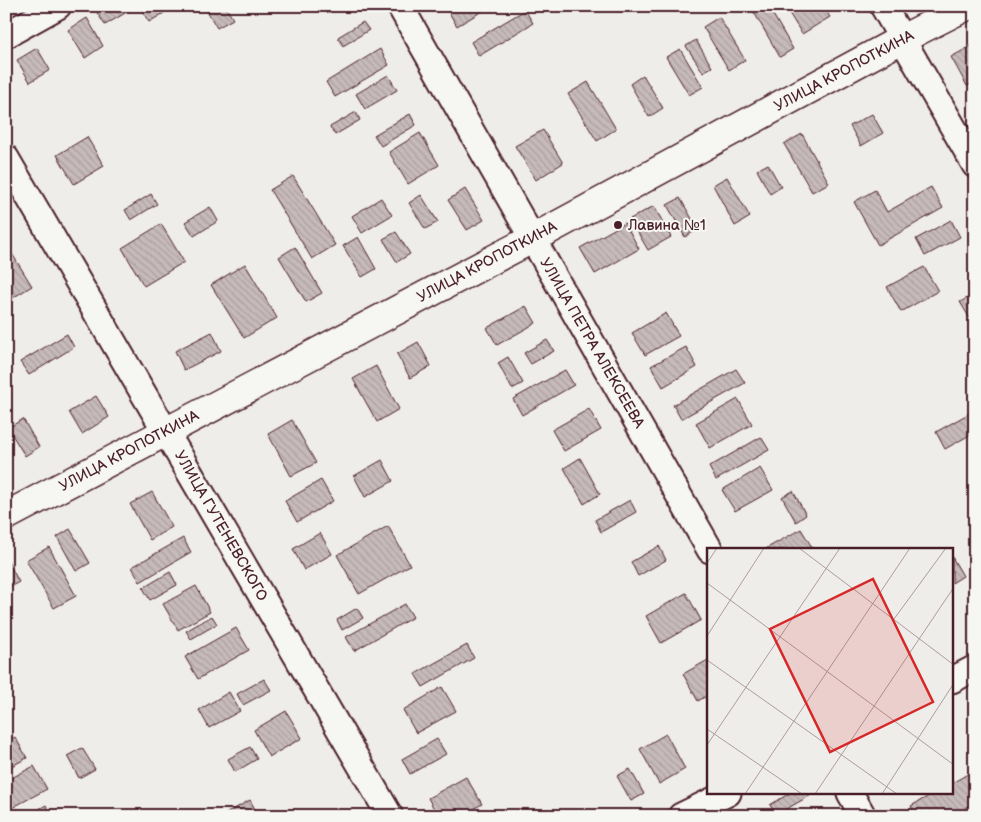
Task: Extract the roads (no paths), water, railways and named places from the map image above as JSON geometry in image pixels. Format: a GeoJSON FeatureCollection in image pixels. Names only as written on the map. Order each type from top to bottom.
{"type":"FeatureCollection","features":[{"type":"Feature","properties":{"kind":"main road","name":"УЛИЦА КРОПОТКИНА"},"geometry":{"type":"LineString","coordinates":[[6,516],[967,6]]}},
{"type":"Feature","properties":{"kind":"street"},"geometry":{"type":"LineString","coordinates":[[6,35],[58,6]]}},
{"type":"Feature","properties":{"kind":"street","name":"УЛИЦА ПЕТРА АЛЕКСЕЕВА"},"geometry":{"type":"LineString","coordinates":[[400,6],[709,548]]}},
{"type":"Feature","properties":{"kind":"street"},"geometry":{"type":"LineString","coordinates":[[883,6],[975,165]]}},
{"type":"Feature","properties":{"kind":"street","name":"УЛИЦА ГУТЕНЕВСКОГО"},"geometry":{"type":"LineString","coordinates":[[6,158],[390,816]]}},
{"type":"Feature","properties":{"kind":"street"},"geometry":{"type":"LineString","coordinates":[[954,679],[975,668]]}},
{"type":"Feature","properties":{"kind":"street"},"geometry":{"type":"LineString","coordinates":[[681,816],[726,794]]}},
{"type":"Feature","properties":{"kind":"street"},"geometry":{"type":"LineString","coordinates":[[851,794],[863,816]]}},
{"type":"Feature","properties":{"kind":"place","name":"Лавина №1"},"geometry":{"type":"Point","coordinates":[618,225]}}]}
